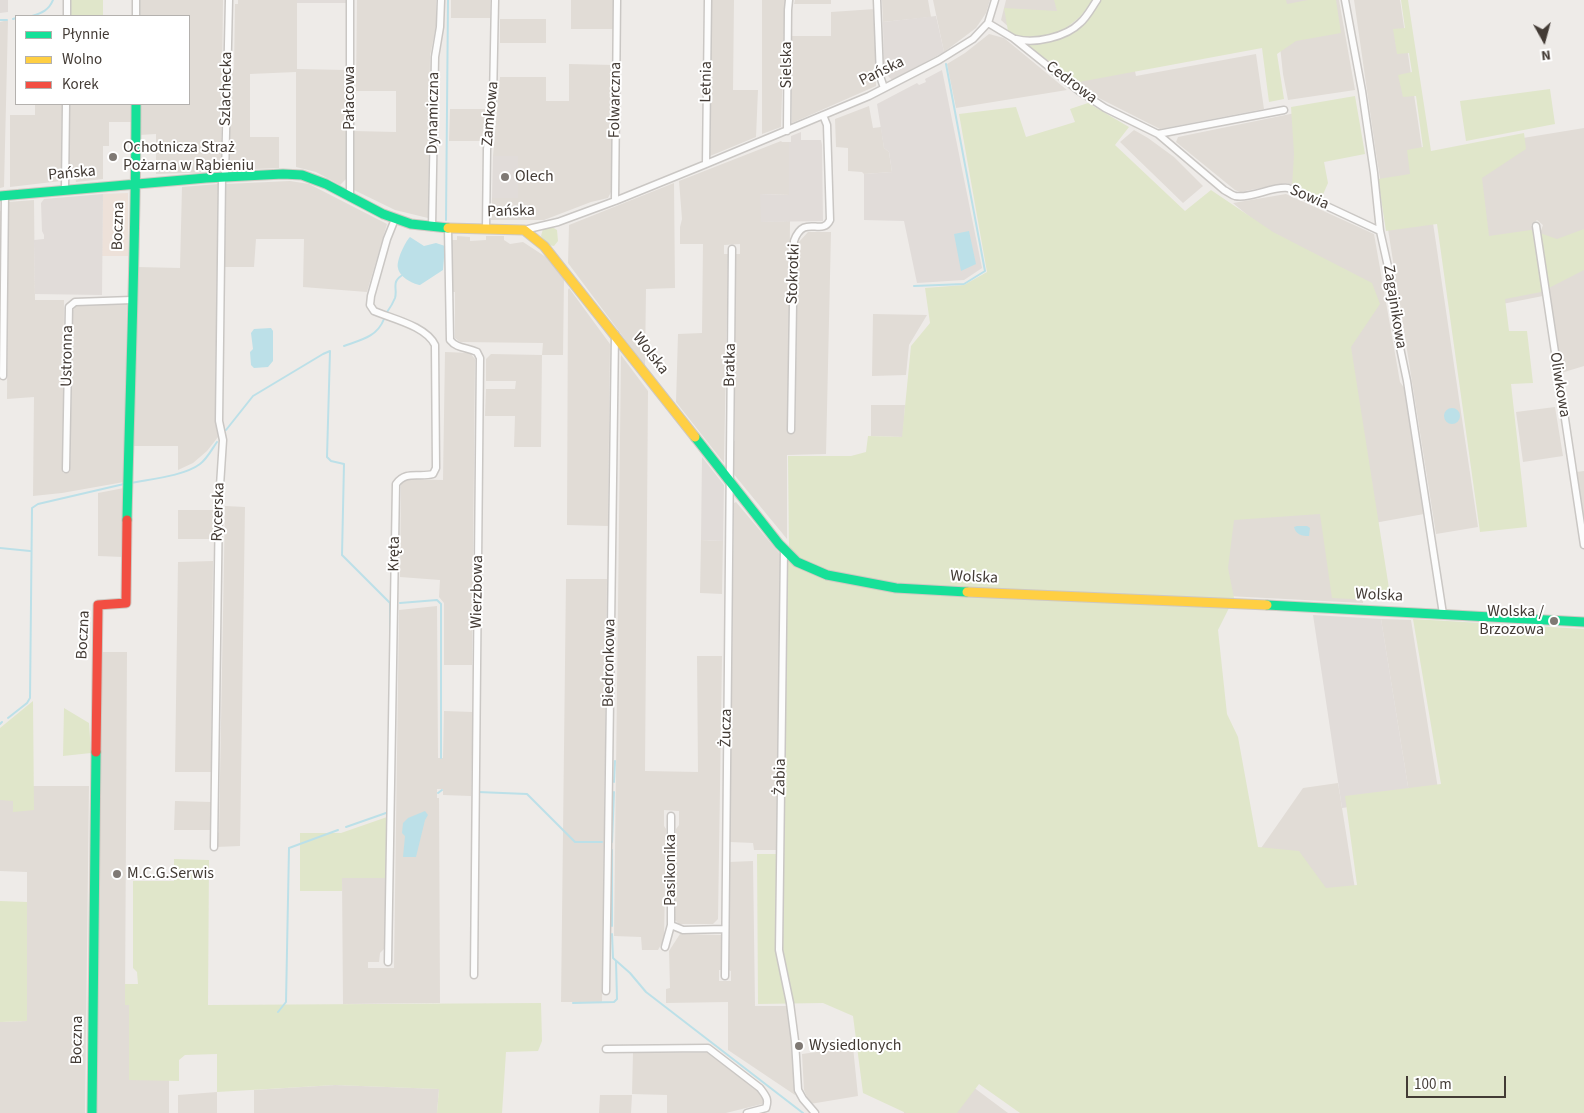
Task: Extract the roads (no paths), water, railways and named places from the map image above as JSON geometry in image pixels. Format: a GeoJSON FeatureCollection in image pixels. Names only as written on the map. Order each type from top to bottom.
{"type":"FeatureCollection","features":[{"type":"Feature","properties":{"kind":"street"},"geometry":{"type":"LineString","coordinates":[[67,0],[67,15]]}},
{"type":"Feature","properties":{"kind":"street"},"geometry":{"type":"LineString","coordinates":[[136,0],[136,15]]}},
{"type":"Feature","properties":{"kind":"street","name":"Szlachecka"},"geometry":{"type":"LineString","coordinates":[[224,177],[229,0]]}},
{"type":"Feature","properties":{"kind":"street","name":"Pałacowa"},"geometry":{"type":"LineString","coordinates":[[350,0],[350,197]]}},
{"type":"Feature","properties":{"kind":"street","name":"Dynamiczna"},"geometry":{"type":"LineString","coordinates":[[432,227],[435,57],[440,27],[441,0]]}},
{"type":"Feature","properties":{"kind":"street","name":"Zamkowa"},"geometry":{"type":"LineString","coordinates":[[486,228],[488,150],[493,99],[495,0]]}},
{"type":"Feature","properties":{"kind":"street","name":"Folwarczna"},"geometry":{"type":"LineString","coordinates":[[615,201],[617,0]]}},
{"type":"Feature","properties":{"kind":"street","name":"Letnia"},"geometry":{"type":"LineString","coordinates":[[706,164],[708,0]]}},
{"type":"Feature","properties":{"kind":"street","name":"Sielska"},"geometry":{"type":"LineString","coordinates":[[787,131],[789,0]]}},
{"type":"Feature","properties":{"kind":"street"},"geometry":{"type":"LineString","coordinates":[[877,0],[880,76],[884,88]]}},
{"type":"Feature","properties":{"kind":"street"},"geometry":{"type":"LineString","coordinates":[[988,23],[995,0]]}},
{"type":"Feature","properties":{"kind":"street"},"geometry":{"type":"LineString","coordinates":[[1013,38],[1025,42],[1064,33],[1080,23],[1097,0]]}},
{"type":"Feature","properties":{"kind":"street","name":"Zagajnikowa"},"geometry":{"type":"LineString","coordinates":[[1345,0],[1362,91],[1380,231],[1407,381],[1443,614]]}},
{"type":"Feature","properties":{"kind":"street","name":"Pańska"},"geometry":{"type":"LineString","coordinates":[[2,195],[283,174],[302,176],[326,184],[395,219],[411,224],[448,228],[524,230],[558,222],[615,201],[787,131],[884,88],[973,39],[988,23]]}},
{"type":"Feature","properties":{"kind":"street","name":"Cedrowa"},"geometry":{"type":"LineString","coordinates":[[988,23],[1013,38],[1085,95],[1105,108],[1158,134],[1224,190],[1234,196]]}},
{"type":"Feature","properties":{"kind":"street"},"geometry":{"type":"LineString","coordinates":[[65,189],[66,105]]}},
{"type":"Feature","properties":{"kind":"street","name":"Boczna"},"geometry":{"type":"LineString","coordinates":[[92,1113],[98,605],[126,603],[136,184],[136,105]]}},
{"type":"Feature","properties":{"kind":"street"},"geometry":{"type":"LineString","coordinates":[[1158,134],[1284,110]]}},
{"type":"Feature","properties":{"kind":"street","name":"Stokrotki"},"geometry":{"type":"LineString","coordinates":[[792,430],[794,241],[798,231],[804,227],[824,227],[830,220],[827,125],[823,115]]}},
{"type":"Feature","properties":{"kind":"street","name":"Rycerska"},"geometry":{"type":"LineString","coordinates":[[214,847],[219,501],[223,440],[219,421],[224,177]]}},
{"type":"Feature","properties":{"kind":"street","name":"Sowia"},"geometry":{"type":"LineString","coordinates":[[1234,196],[1282,187],[1288,188],[1380,231]]}},
{"type":"Feature","properties":{"kind":"street"},"geometry":{"type":"LineString","coordinates":[[2,195],[4,376]]}},
{"type":"Feature","properties":{"kind":"street","name":"Kręta"},"geometry":{"type":"LineString","coordinates":[[388,962],[396,484],[400,478],[407,475],[427,476],[434,474],[436,468],[435,345],[431,337],[424,331],[374,311],[370,305],[386,239],[395,219]]}},
{"type":"Feature","properties":{"kind":"street","name":"Oliwkowa"},"geometry":{"type":"LineString","coordinates":[[1536,226],[1584,545]]}},
{"type":"Feature","properties":{"kind":"street","name":"Wierzbowa"},"geometry":{"type":"LineString","coordinates":[[448,228],[450,340],[454,345],[471,348],[477,352],[480,358],[474,975]]}},
{"type":"Feature","properties":{"kind":"street","name":"Wolska"},"geometry":{"type":"LineString","coordinates":[[524,230],[554,256],[784,549],[797,562],[827,575],[896,588],[998,594],[1182,600],[1584,622]]}},
{"type":"Feature","properties":{"kind":"street","name":"Bratka"},"geometry":{"type":"LineString","coordinates":[[730,481],[732,249]]}},
{"type":"Feature","properties":{"kind":"street","name":"Ustronna"},"geometry":{"type":"LineString","coordinates":[[66,469],[70,306],[75,302],[132,300]]}},
{"type":"Feature","properties":{"kind":"street","name":"Biedronkowa"},"geometry":{"type":"LineString","coordinates":[[606,991],[615,334]]}},
{"type":"Feature","properties":{"kind":"street","name":"Żucza"},"geometry":{"type":"LineString","coordinates":[[725,976],[730,481]]}},
{"type":"Feature","properties":{"kind":"street","name":"Żabia"},"geometry":{"type":"LineString","coordinates":[[784,549],[779,950],[790,1003],[798,1090],[802,1099],[815,1113]]}},
{"type":"Feature","properties":{"kind":"street","name":"Pasikonika"},"geometry":{"type":"LineString","coordinates":[[665,948],[671,925],[671,816]]}},
{"type":"Feature","properties":{"kind":"street","name":"Pasikonika"},"geometry":{"type":"LineString","coordinates":[[671,925],[683,930],[725,929]]}},
{"type":"Feature","properties":{"kind":"street"},"geometry":{"type":"LineString","coordinates":[[606,1049],[708,1048],[760,1088],[767,1096],[766,1108],[747,1113]]}},
{"type":"Feature","properties":{"kind":"water"},"geometry":{"type":"Polygon","coordinates":[[[969,231],[976,264],[961,271],[954,234],[969,231]]]}},
{"type":"Feature","properties":{"kind":"water"},"geometry":{"type":"Polygon","coordinates":[[[410,237],[424,246],[436,243],[445,246],[443,270],[420,285],[406,279],[398,268],[401,252],[410,237]]]}},
{"type":"Feature","properties":{"kind":"water"},"geometry":{"type":"Polygon","coordinates":[[[271,328],[273,331],[273,361],[268,367],[254,368],[251,365],[250,352],[253,349],[251,333],[254,329],[271,328]]]}},
{"type":"Feature","properties":{"kind":"water"},"geometry":{"type":"Polygon","coordinates":[[[1452,408],[1460,416],[1452,424],[1444,416],[1452,408]]]}},
{"type":"Feature","properties":{"kind":"water"},"geometry":{"type":"Polygon","coordinates":[[[1307,526],[1310,528],[1309,536],[1298,533],[1294,527],[1307,526]]]}},
{"type":"Feature","properties":{"kind":"water"},"geometry":{"type":"Polygon","coordinates":[[[425,811],[428,815],[425,820],[416,857],[403,857],[405,836],[402,833],[403,823],[408,818],[425,811]]]}},
{"type":"Feature","properties":{"kind":"waterway"},"geometry":{"type":"LineString","coordinates":[[36,15],[45,11],[53,0]]}},
{"type":"Feature","properties":{"kind":"waterway"},"geometry":{"type":"LineString","coordinates":[[446,220],[448,0]]}},
{"type":"Feature","properties":{"kind":"waterway"},"geometry":{"type":"LineString","coordinates":[[0,20],[7,20]]}},
{"type":"Feature","properties":{"kind":"waterway"},"geometry":{"type":"LineString","coordinates":[[914,286],[964,284],[985,271],[946,64]]}},
{"type":"Feature","properties":{"kind":"waterway"},"geometry":{"type":"LineString","coordinates":[[387,312],[395,298],[396,282],[404,274]]}},
{"type":"Feature","properties":{"kind":"waterway"},"geometry":{"type":"LineString","coordinates":[[344,346],[373,334],[384,319]]}},
{"type":"Feature","properties":{"kind":"waterway"},"geometry":{"type":"LineString","coordinates":[[226,430],[253,396],[330,351],[327,457],[331,461],[344,464],[342,555],[390,603],[390,653]]}},
{"type":"Feature","properties":{"kind":"waterway"},"geometry":{"type":"LineString","coordinates":[[131,483],[167,476],[193,468],[205,459],[217,442]]}},
{"type":"Feature","properties":{"kind":"waterway"},"geometry":{"type":"LineString","coordinates":[[8,718],[27,703],[30,698],[32,508],[38,504],[124,484]]}},
{"type":"Feature","properties":{"kind":"waterway"},"geometry":{"type":"LineString","coordinates":[[0,548],[30,551]]}},
{"type":"Feature","properties":{"kind":"waterway"},"geometry":{"type":"LineString","coordinates":[[400,603],[437,600],[441,604],[441,758]]}},
{"type":"Feature","properties":{"kind":"waterway"},"geometry":{"type":"LineString","coordinates":[[614,782],[615,761]]}},
{"type":"Feature","properties":{"kind":"waterway"},"geometry":{"type":"LineString","coordinates":[[438,793],[442,790]]}},
{"type":"Feature","properties":{"kind":"waterway"},"geometry":{"type":"LineString","coordinates":[[478,792],[527,794],[575,842],[602,842]]}},
{"type":"Feature","properties":{"kind":"waterway"},"geometry":{"type":"LineString","coordinates":[[612,842],[614,792]]}},
{"type":"Feature","properties":{"kind":"waterway"},"geometry":{"type":"LineString","coordinates":[[346,827],[386,813]]}},
{"type":"Feature","properties":{"kind":"waterway"},"geometry":{"type":"LineString","coordinates":[[278,1012],[286,1002],[289,848],[338,830]]}},
{"type":"Feature","properties":{"kind":"waterway"},"geometry":{"type":"LineString","coordinates":[[612,850],[612,926]]}},
{"type":"Feature","properties":{"kind":"waterway"},"geometry":{"type":"LineString","coordinates":[[612,934],[613,958],[630,973],[646,992],[803,1113]]}},
{"type":"Feature","properties":{"kind":"waterway"},"geometry":{"type":"LineString","coordinates":[[573,1003],[614,1002],[617,999],[616,961]]}},
{"type":"Feature","properties":{"kind":"place","name":"Ochotnicza Straż Pożarna w Rąbieniu"},"geometry":{"type":"Point","coordinates":[113,157]}},
{"type":"Feature","properties":{"kind":"place","name":"Olech"},"geometry":{"type":"Point","coordinates":[505,177]}},
{"type":"Feature","properties":{"kind":"place","name":"Wolska / Brzozowa"},"geometry":{"type":"Point","coordinates":[1554,621]}},
{"type":"Feature","properties":{"kind":"place","name":"M.C.G.Serwis"},"geometry":{"type":"Point","coordinates":[117,874]}},
{"type":"Feature","properties":{"kind":"place","name":"Wysiedlonych"},"geometry":{"type":"Point","coordinates":[799,1046]}}]}
